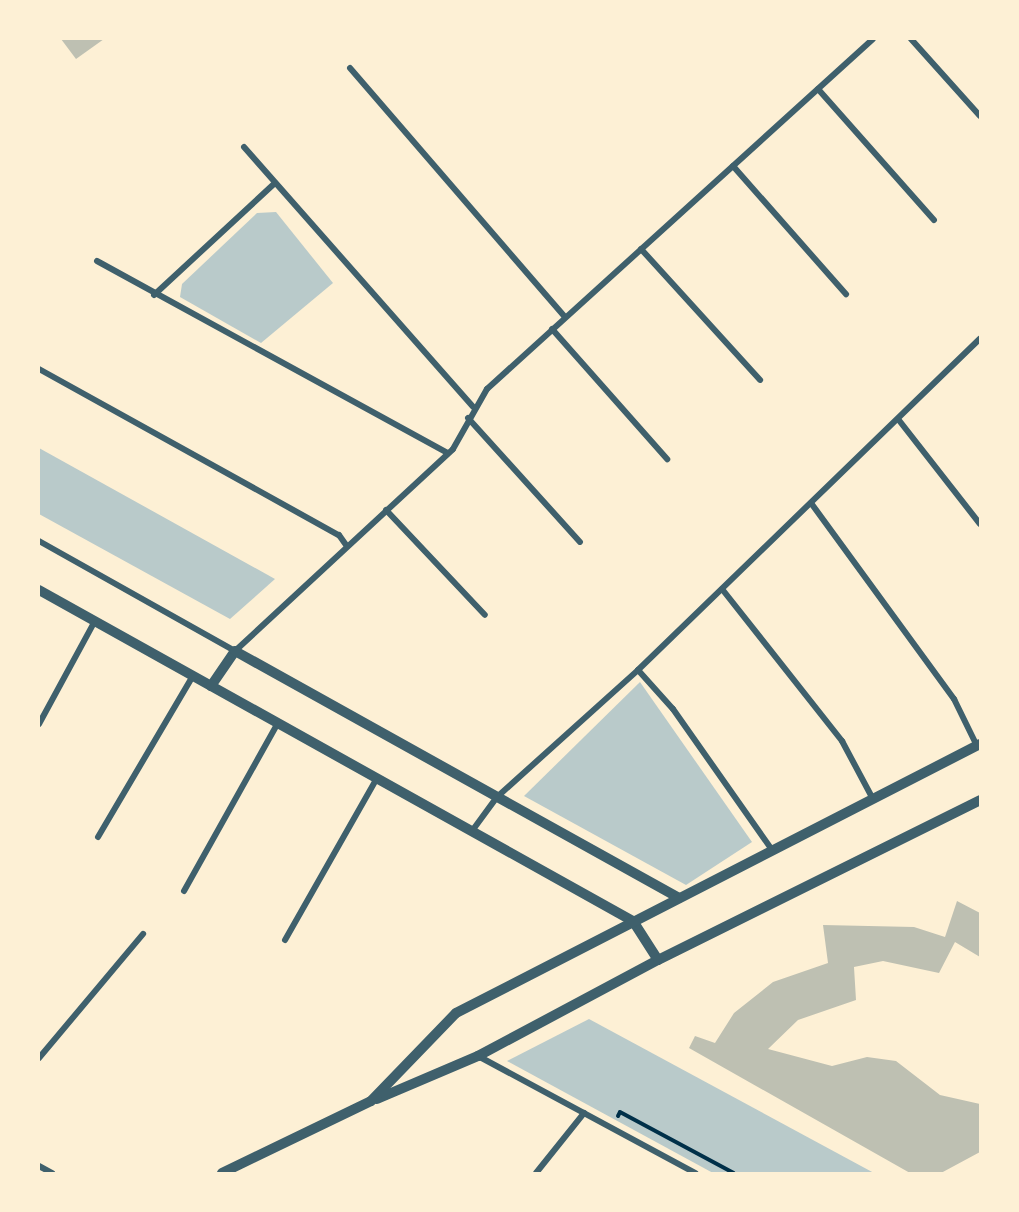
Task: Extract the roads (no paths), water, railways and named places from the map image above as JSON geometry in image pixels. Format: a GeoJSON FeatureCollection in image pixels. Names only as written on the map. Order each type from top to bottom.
{"type":"FeatureCollection","features":[{"type":"Feature","properties":{"kind":"street"},"geometry":{"type":"LineString","coordinates":[[211,686],[235,651],[346,545],[448,453],[473,407],[552,329],[873,39]]}},
{"type":"Feature","properties":{"kind":"street"},"geometry":{"type":"LineString","coordinates":[[911,39],[980,116]]}},
{"type":"Feature","properties":{"kind":"street"},"geometry":{"type":"LineString","coordinates":[[350,68],[565,317]]}},
{"type":"Feature","properties":{"kind":"street"},"geometry":{"type":"LineString","coordinates":[[819,89],[934,220]]}},
{"type":"Feature","properties":{"kind":"street"},"geometry":{"type":"LineString","coordinates":[[244,147],[274,184],[473,407]]}},
{"type":"Feature","properties":{"kind":"street"},"geometry":{"type":"LineString","coordinates":[[733,166],[846,294]]}},
{"type":"Feature","properties":{"kind":"street"},"geometry":{"type":"LineString","coordinates":[[154,295],[274,184]]}},
{"type":"Feature","properties":{"kind":"street"},"geometry":{"type":"LineString","coordinates":[[641,249],[760,380]]}},
{"type":"Feature","properties":{"kind":"street"},"geometry":{"type":"LineString","coordinates":[[96,261],[154,295],[448,453]]}},
{"type":"Feature","properties":{"kind":"street"},"geometry":{"type":"LineString","coordinates":[[552,329],[667,459]]}},
{"type":"Feature","properties":{"kind":"street"},"geometry":{"type":"LineString","coordinates":[[472,831],[497,796],[638,670],[980,339]]}},
{"type":"Feature","properties":{"kind":"street"},"geometry":{"type":"LineString","coordinates":[[39,369],[339,535],[346,545]]}},
{"type":"Feature","properties":{"kind":"street"},"geometry":{"type":"LineString","coordinates":[[468,418],[580,542]]}},
{"type":"Feature","properties":{"kind":"street"},"geometry":{"type":"LineString","coordinates":[[898,418],[980,524]]}},
{"type":"Feature","properties":{"kind":"street"},"geometry":{"type":"LineString","coordinates":[[371,1101],[456,1013],[979,745],[954,699],[811,503]]}},
{"type":"Feature","properties":{"kind":"street"},"geometry":{"type":"LineString","coordinates":[[386,510],[485,615]]}},
{"type":"Feature","properties":{"kind":"street"},"geometry":{"type":"LineString","coordinates":[[39,542],[679,898]]}},
{"type":"Feature","properties":{"kind":"street"},"geometry":{"type":"LineString","coordinates":[[722,589],[755,623],[842,741],[873,799]]}},
{"type":"Feature","properties":{"kind":"street"},"geometry":{"type":"LineString","coordinates":[[39,590],[633,921],[658,960]]}},
{"type":"Feature","properties":{"kind":"street"},"geometry":{"type":"LineString","coordinates":[[39,724],[95,621]]}},
{"type":"Feature","properties":{"kind":"street"},"geometry":{"type":"LineString","coordinates":[[638,670],[673,709],[772,850]]}},
{"type":"Feature","properties":{"kind":"street"},"geometry":{"type":"LineString","coordinates":[[98,837],[193,676]]}},
{"type":"Feature","properties":{"kind":"street"},"geometry":{"type":"LineString","coordinates":[[184,891],[278,723]]}},
{"type":"Feature","properties":{"kind":"street"},"geometry":{"type":"LineString","coordinates":[[285,940],[377,778]]}},
{"type":"Feature","properties":{"kind":"street"},"geometry":{"type":"LineString","coordinates":[[222,1173],[371,1101],[478,1056],[658,960],[980,800]]}},
{"type":"Feature","properties":{"kind":"street"},"geometry":{"type":"LineString","coordinates":[[39,1058],[143,934]]}},
{"type":"Feature","properties":{"kind":"street"},"geometry":{"type":"LineString","coordinates":[[478,1056],[691,1172]]}},
{"type":"Feature","properties":{"kind":"street"},"geometry":{"type":"LineString","coordinates":[[536,1173],[584,1113]]}},
{"type":"Feature","properties":{"kind":"street"},"geometry":{"type":"LineString","coordinates":[[39,1166],[52,1173]]}}]}
